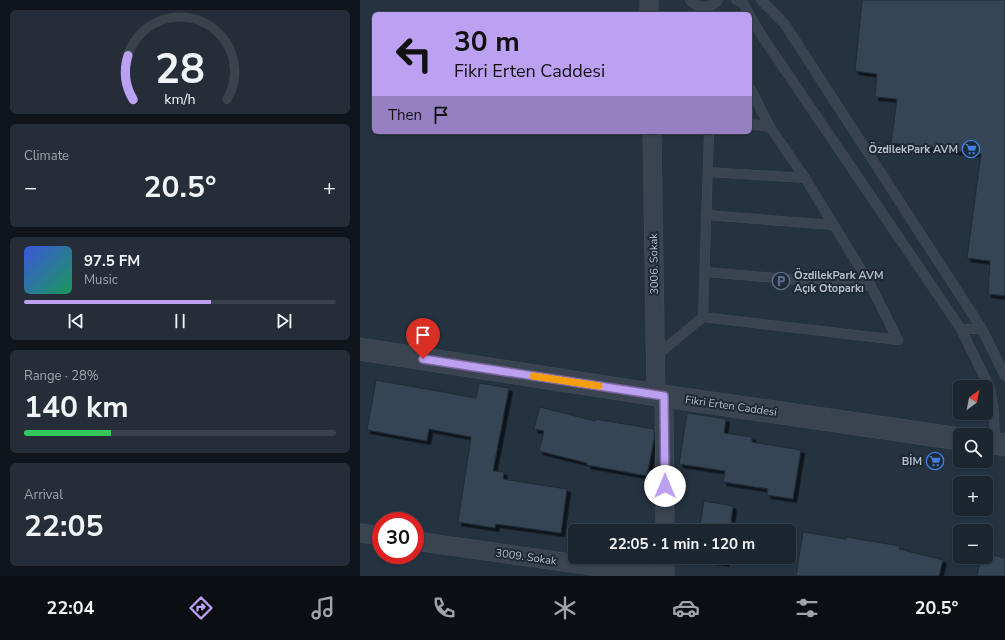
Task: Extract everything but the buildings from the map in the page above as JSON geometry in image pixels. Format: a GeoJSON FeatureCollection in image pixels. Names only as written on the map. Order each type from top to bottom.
{"type":"FeatureCollection","features":[{"type":"Feature","properties":{"kind":"street"},"geometry":{"type":"LineString","coordinates":[[649,0],[649,12]]}},
{"type":"Feature","properties":{"kind":"street","name":"3006. Sokak"},"geometry":{"type":"LineString","coordinates":[[652,134],[656,356],[660,396],[665,524]]}},
{"type":"Feature","properties":{"kind":"street","name":"Fikri Erten Caddesi"},"geometry":{"type":"LineString","coordinates":[[360,349],[660,396],[953,438]]}},
{"type":"Feature","properties":{"kind":"street"},"geometry":{"type":"LineString","coordinates":[[360,533],[372,535]]}},
{"type":"Feature","properties":{"kind":"street","name":"3009. Sokak"},"geometry":{"type":"LineString","coordinates":[[424,542],[662,576]]}},
{"type":"Feature","properties":{"kind":"street"},"geometry":{"type":"LineString","coordinates":[[665,564],[665,576]]}},
{"type":"Feature","properties":{"kind":"lane"},"geometry":{"type":"LineString","coordinates":[[690,0],[701,11],[718,0]]}},
{"type":"Feature","properties":{"kind":"lane"},"geometry":{"type":"LineString","coordinates":[[736,0],[743,3],[748,12]]}},
{"type":"Feature","properties":{"kind":"lane"},"geometry":{"type":"LineString","coordinates":[[761,0],[784,23],[982,329],[1005,376]]}},
{"type":"Feature","properties":{"kind":"lane"},"geometry":{"type":"LineString","coordinates":[[752,18],[762,36],[961,329],[990,388],[994,413],[995,444]]}},
{"type":"Feature","properties":{"kind":"lane"},"geometry":{"type":"LineString","coordinates":[[656,356],[703,317],[898,340],[871,286],[805,178],[770,127],[752,92]]}},
{"type":"Feature","properties":{"kind":"lane"},"geometry":{"type":"LineString","coordinates":[[752,124],[770,127]]}},
{"type":"Feature","properties":{"kind":"lane"},"geometry":{"type":"LineString","coordinates":[[703,317],[709,134]]}},
{"type":"Feature","properties":{"kind":"lane"},"geometry":{"type":"LineString","coordinates":[[708,172],[805,178]]}},
{"type":"Feature","properties":{"kind":"lane"},"geometry":{"type":"LineString","coordinates":[[706,215],[833,225]]}},
{"type":"Feature","properties":{"kind":"lane"},"geometry":{"type":"LineString","coordinates":[[705,272],[871,286]]}},
{"type":"Feature","properties":{"kind":"lane"},"geometry":{"type":"LineString","coordinates":[[961,329],[982,329]]}},
{"type":"Feature","properties":{"kind":"slow traffic"},"geometry":{"type":"LineString","coordinates":[[533,376],[599,386]]}},
{"type":"Feature","properties":{"kind":"place","name":"ÖzdilekPark AVM"},"geometry":{"type":"Point","coordinates":[971,149]}},
{"type":"Feature","properties":{"kind":"place","name":"ÖzdilekPark AVM Açık Otoparkı"},"geometry":{"type":"Point","coordinates":[781,281]}},
{"type":"Feature","properties":{"kind":"place","name":"BİM"},"geometry":{"type":"Point","coordinates":[935,461]}},
{"type":"Feature","properties":{"kind":"route"},"geometry":{"type":"LineString","coordinates":[[423,359],[664,396],[665,486]]}}]}
